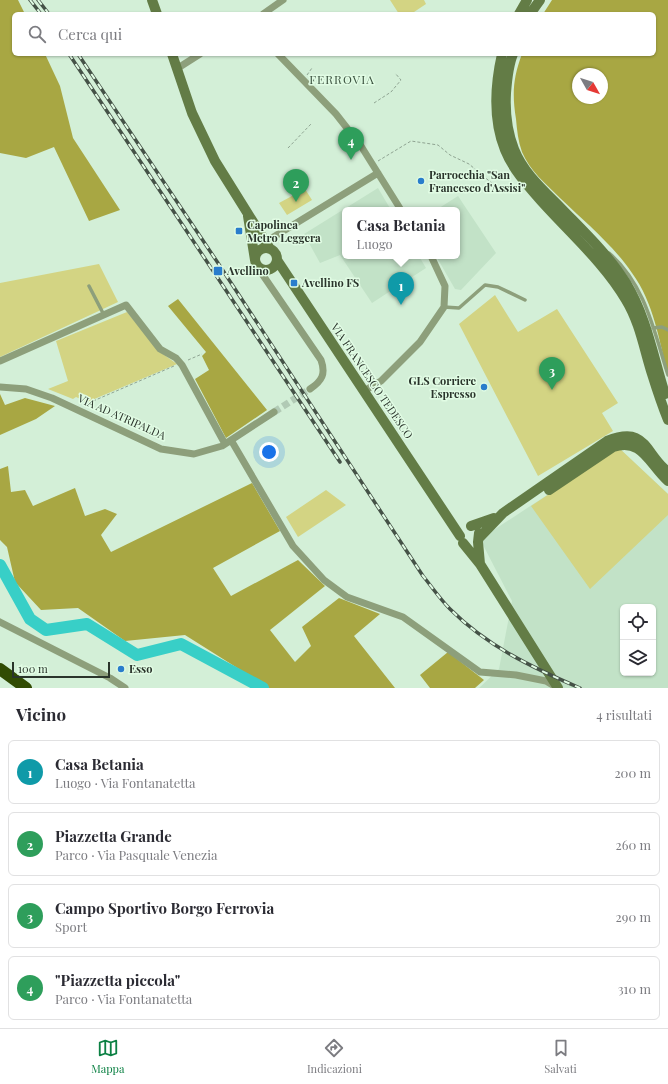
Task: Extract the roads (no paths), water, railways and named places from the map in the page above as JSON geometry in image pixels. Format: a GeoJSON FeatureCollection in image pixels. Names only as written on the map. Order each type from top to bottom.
{"type":"FeatureCollection","features":[{"type":"Feature","properties":{"kind":"highway"},"geometry":{"type":"LineString","coordinates":[[0,669],[26,688]]}},
{"type":"Feature","properties":{"kind":"highway"},"geometry":{"type":"LineString","coordinates":[[0,678],[13,688]]}},
{"type":"Feature","properties":{"kind":"street"},"geometry":{"type":"LineString","coordinates":[[152,0],[156,12]]}},
{"type":"Feature","properties":{"kind":"street"},"geometry":{"type":"LineString","coordinates":[[266,12],[283,0]]}},
{"type":"Feature","properties":{"kind":"street"},"geometry":{"type":"LineString","coordinates":[[519,12],[527,0]]}},
{"type":"Feature","properties":{"kind":"street"},"geometry":{"type":"LineString","coordinates":[[531,12],[540,0]]}},
{"type":"Feature","properties":{"kind":"street"},"geometry":{"type":"LineString","coordinates":[[173,56],[192,113],[211,154],[247,213],[275,253],[273,266],[267,276],[269,283]]}},
{"type":"Feature","properties":{"kind":"street"},"geometry":{"type":"LineString","coordinates":[[178,68],[197,56]]}},
{"type":"Feature","properties":{"kind":"street"},"geometry":{"type":"LineString","coordinates":[[280,56],[336,114],[372,164],[399,207]]}},
{"type":"Feature","properties":{"kind":"street"},"geometry":{"type":"LineString","coordinates":[[502,56],[498,70],[496,106],[504,149],[510,162],[529,188],[599,264],[626,300],[637,323],[652,374],[668,420]]}},
{"type":"Feature","properties":{"kind":"street"},"geometry":{"type":"LineString","coordinates":[[513,56],[507,82],[505,105],[507,124],[514,149],[520,161],[535,182],[585,232],[625,282],[636,302],[649,332],[668,401]]}},
{"type":"Feature","properties":{"kind":"street"},"geometry":{"type":"LineString","coordinates":[[257,264],[259,250],[268,245],[294,224],[378,174]]}},
{"type":"Feature","properties":{"kind":"street"},"geometry":{"type":"LineString","coordinates":[[247,213],[257,264],[321,360],[324,374],[318,383],[310,389]]}},
{"type":"Feature","properties":{"kind":"street"},"geometry":{"type":"LineString","coordinates":[[364,391],[381,380],[420,342],[444,306],[445,286],[432,259]]}},
{"type":"Feature","properties":{"kind":"street"},"geometry":{"type":"LineString","coordinates":[[257,264],[273,266]]}},
{"type":"Feature","properties":{"kind":"street","name":"VIA FRANCESCO TEDESCO"},"geometry":{"type":"LineString","coordinates":[[273,266],[285,273],[447,514],[465,533],[480,564],[556,685]]}},
{"type":"Feature","properties":{"kind":"street"},"geometry":{"type":"LineString","coordinates":[[0,361],[126,305],[155,344],[160,349],[176,358],[181,364],[293,546],[324,580],[347,597],[403,617],[480,672],[546,681],[556,685]]}},
{"type":"Feature","properties":{"kind":"street","name":"VIA AD ATRIPALDA"},"geometry":{"type":"LineString","coordinates":[[0,387],[26,389],[76,409],[161,449],[194,454],[228,442],[274,412]]}},
{"type":"Feature","properties":{"kind":"street"},"geometry":{"type":"LineString","coordinates":[[668,472],[642,441],[629,436],[619,437],[607,441],[503,513],[465,533],[472,545],[503,513],[518,511],[613,447],[622,444],[637,447],[668,481]]}},
{"type":"Feature","properties":{"kind":"street"},"geometry":{"type":"LineString","coordinates":[[657,459],[668,465]]}},
{"type":"Feature","properties":{"kind":"street","name":"VIA FRANCESCO TEDESCO"},"geometry":{"type":"LineString","coordinates":[[465,533],[478,530],[480,564]]}},
{"type":"Feature","properties":{"kind":"street"},"geometry":{"type":"LineString","coordinates":[[0,622],[110,678],[125,688]]}},
{"type":"Feature","properties":{"kind":"lane"},"geometry":{"type":"LineString","coordinates":[[585,232],[616,259],[633,280],[644,300],[668,375]]}},
{"type":"Feature","properties":{"kind":"lane"},"geometry":{"type":"LineString","coordinates":[[444,306],[459,308],[485,285],[498,287],[525,300]]}},
{"type":"Feature","properties":{"kind":"lane"},"geometry":{"type":"LineString","coordinates":[[89,286],[104,315]]}},
{"type":"Feature","properties":{"kind":"lane"},"geometry":{"type":"LineString","coordinates":[[654,328],[662,327],[668,330]]}},
{"type":"Feature","properties":{"kind":"waterway"},"geometry":{"type":"LineString","coordinates":[[0,565],[30,619],[46,630],[87,624],[137,655],[181,644],[263,688]]}},
{"type":"Feature","properties":{"kind":"tunnel"},"geometry":{"type":"LineString","coordinates":[[274,412],[310,389]]}},
{"type":"Feature","properties":{"kind":"railway"},"geometry":{"type":"LineString","coordinates":[[30,0],[39,12]]}},
{"type":"Feature","properties":{"kind":"railway"},"geometry":{"type":"LineString","coordinates":[[38,0],[47,12]]}},
{"type":"Feature","properties":{"kind":"railway"},"geometry":{"type":"LineString","coordinates":[[70,56],[340,462]]}},
{"type":"Feature","properties":{"kind":"railway"},"geometry":{"type":"LineString","coordinates":[[79,56],[220,266],[423,576],[439,597],[464,622],[495,645],[528,664],[580,688]]}},
{"type":"Feature","properties":{"kind":"place","name":"\"Piazzetta piccola\""},"geometry":{"type":"Point","coordinates":[351,160]}},
{"type":"Feature","properties":{"kind":"place","name":"Parrocchia \"San Francesco d'Assisi\""},"geometry":{"type":"Point","coordinates":[421,181]}},
{"type":"Feature","properties":{"kind":"place","name":"Piazzetta Grande"},"geometry":{"type":"Point","coordinates":[296,202]}},
{"type":"Feature","properties":{"kind":"place","name":"Capolinea Metro Leggera"},"geometry":{"type":"Point","coordinates":[239,231]}},
{"type":"Feature","properties":{"kind":"place","name":"Avellino"},"geometry":{"type":"Point","coordinates":[218,271]}},
{"type":"Feature","properties":{"kind":"place","name":"Avellino FS"},"geometry":{"type":"Point","coordinates":[294,283]}},
{"type":"Feature","properties":{"kind":"place","name":"Casa Betania"},"geometry":{"type":"Point","coordinates":[401,305]}},
{"type":"Feature","properties":{"kind":"place","name":"GLS Corriere Espresso"},"geometry":{"type":"Point","coordinates":[484,387]}},
{"type":"Feature","properties":{"kind":"place","name":"Campo Sportivo Borgo Ferrovia"},"geometry":{"type":"Point","coordinates":[552,390]}},
{"type":"Feature","properties":{"kind":"place","name":"Esso"},"geometry":{"type":"Point","coordinates":[121,669]}},
{"type":"Feature","properties":{"kind":"district","name":"FERROVIA"},"geometry":{"type":"Point","coordinates":[342,80]}}]}
